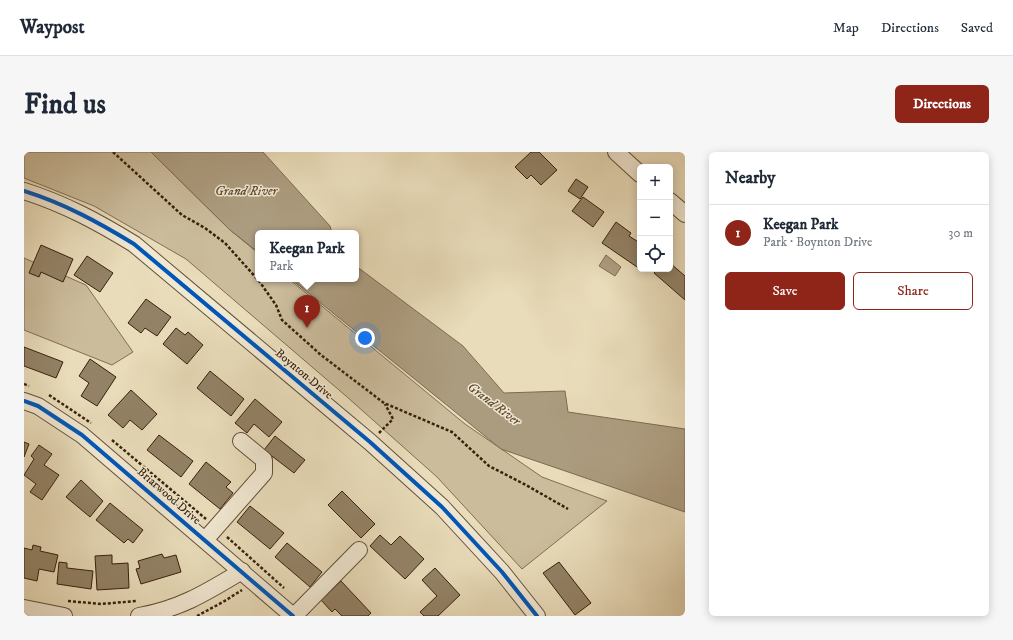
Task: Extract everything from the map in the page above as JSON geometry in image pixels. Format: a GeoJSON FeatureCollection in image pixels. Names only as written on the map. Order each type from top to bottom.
{"type":"FeatureCollection","features":[{"type":"Feature","properties":{"kind":"street"},"geometry":{"type":"LineString","coordinates":[[616,152],[637,171]]}},
{"type":"Feature","properties":{"kind":"street","name":"Boynton Drive"},"geometry":{"type":"LineString","coordinates":[[24,192],[68,207],[134,244],[370,442],[442,507],[502,572],[537,616]]}},
{"type":"Feature","properties":{"kind":"street"},"geometry":{"type":"LineString","coordinates":[[673,204],[685,214]]}},
{"type":"Feature","properties":{"kind":"street","name":"Briarwood Drive"},"geometry":{"type":"LineString","coordinates":[[24,401],[38,406],[82,435],[294,616]]}},
{"type":"Feature","properties":{"kind":"street"},"geometry":{"type":"LineString","coordinates":[[205,540],[264,473],[264,460],[241,441]]}},
{"type":"Feature","properties":{"kind":"street"},"geometry":{"type":"LineString","coordinates":[[294,616],[360,550]]}},
{"type":"Feature","properties":{"kind":"street"},"geometry":{"type":"LineString","coordinates":[[139,609],[158,613],[190,601],[242,571]]}},
{"type":"Feature","properties":{"kind":"street"},"geometry":{"type":"LineString","coordinates":[[24,608],[63,608]]}},
{"type":"Feature","properties":{"kind":"path"},"geometry":{"type":"LineString","coordinates":[[113,152],[182,216],[205,228],[225,243],[255,276]]}},
{"type":"Feature","properties":{"kind":"path"},"geometry":{"type":"LineString","coordinates":[[261,282],[276,305],[282,320],[321,355],[384,403],[452,432],[489,466],[568,509]]}},
{"type":"Feature","properties":{"kind":"path"},"geometry":{"type":"LineString","coordinates":[[370,442],[392,419],[384,403]]}},
{"type":"Feature","properties":{"kind":"path"},"geometry":{"type":"LineString","coordinates":[[197,616],[242,590],[247,595]]}},
{"type":"Feature","properties":{"kind":"path"},"geometry":{"type":"LineString","coordinates":[[63,608],[101,604],[139,609]]}},
{"type":"Feature","properties":{"kind":"shaded area"},"geometry":{"type":"Polygon","coordinates":[[[24,152],[151,152],[230,230],[255,251],[255,282],[293,282],[465,424],[542,477],[607,501],[522,569],[437,477],[346,396],[186,259],[94,206],[24,178],[24,152]]]}},
{"type":"Feature","properties":{"kind":"shaded area"},"geometry":{"type":"Polygon","coordinates":[[[24,258],[86,285],[133,352],[112,365],[24,330],[24,258]]]}},
{"type":"Feature","properties":{"kind":"water","name":"Grand River"},"geometry":{"type":"Polygon","coordinates":[[[151,152],[263,152],[330,226],[331,230],[255,230],[255,250],[230,230],[151,152]]]}},
{"type":"Feature","properties":{"kind":"water"},"geometry":{"type":"Polygon","coordinates":[[[606,255],[621,267],[615,276],[599,266],[606,255]]]}},
{"type":"Feature","properties":{"kind":"water","name":"Grand River"},"geometry":{"type":"Polygon","coordinates":[[[359,268],[463,346],[504,393],[565,391],[568,412],[685,429],[685,512],[501,449],[295,282],[359,282],[359,268]]]}},
{"type":"Feature","properties":{"kind":"building"},"geometry":{"type":"Polygon","coordinates":[[[531,152],[539,152],[557,170],[541,185],[531,175],[527,179],[515,167],[531,152]]]}},
{"type":"Feature","properties":{"kind":"building"},"geometry":{"type":"Polygon","coordinates":[[[576,179],[588,187],[580,199],[568,191],[576,179]]]}},
{"type":"Feature","properties":{"kind":"building"},"geometry":{"type":"Polygon","coordinates":[[[583,197],[604,212],[593,227],[572,211],[583,197]]]}},
{"type":"Feature","properties":{"kind":"building"},"geometry":{"type":"Polygon","coordinates":[[[616,222],[631,233],[629,236],[637,241],[637,267],[602,243],[616,222]]]}},
{"type":"Feature","properties":{"kind":"building"},"geometry":{"type":"Polygon","coordinates":[[[41,245],[73,259],[63,282],[41,272],[39,277],[29,273],[41,245]]]}},
{"type":"Feature","properties":{"kind":"building"},"geometry":{"type":"Polygon","coordinates":[[[87,256],[113,273],[100,292],[74,275],[87,256]]]}},
{"type":"Feature","properties":{"kind":"building"},"geometry":{"type":"Polygon","coordinates":[[[673,266],[685,276],[685,300],[654,273],[673,272],[673,266]]]}},
{"type":"Feature","properties":{"kind":"building"},"geometry":{"type":"Polygon","coordinates":[[[146,299],[171,317],[157,336],[145,328],[141,333],[128,323],[146,299]]]}},
{"type":"Feature","properties":{"kind":"building"},"geometry":{"type":"Polygon","coordinates":[[[176,328],[185,335],[188,332],[203,345],[187,364],[163,344],[176,328]]]}},
{"type":"Feature","properties":{"kind":"building"},"geometry":{"type":"Polygon","coordinates":[[[24,347],[63,362],[56,378],[24,366],[24,347]]]}},
{"type":"Feature","properties":{"kind":"building"},"geometry":{"type":"Polygon","coordinates":[[[90,359],[116,377],[97,406],[81,396],[89,383],[79,376],[90,359]]]}},
{"type":"Feature","properties":{"kind":"building"},"geometry":{"type":"Polygon","coordinates":[[[210,371],[244,399],[231,416],[197,388],[210,371]]]}},
{"type":"Feature","properties":{"kind":"building"},"geometry":{"type":"Polygon","coordinates":[[[131,390],[157,414],[142,430],[130,420],[123,428],[108,415],[131,390]]]}},
{"type":"Feature","properties":{"kind":"building"},"geometry":{"type":"Polygon","coordinates":[[[255,399],[282,422],[269,437],[254,424],[247,433],[235,423],[255,399]]]}},
{"type":"Feature","properties":{"kind":"building"},"geometry":{"type":"Polygon","coordinates":[[[159,435],[193,461],[181,477],[147,450],[159,435]]]}},
{"type":"Feature","properties":{"kind":"building"},"geometry":{"type":"Polygon","coordinates":[[[275,436],[305,460],[294,473],[264,450],[275,436]]]}},
{"type":"Feature","properties":{"kind":"building"},"geometry":{"type":"Polygon","coordinates":[[[24,442],[29,444],[24,457],[24,442]]]}},
{"type":"Feature","properties":{"kind":"building"},"geometry":{"type":"Polygon","coordinates":[[[39,445],[52,454],[44,465],[59,475],[42,500],[30,492],[36,484],[24,475],[34,459],[31,456],[39,445]]]}},
{"type":"Feature","properties":{"kind":"building"},"geometry":{"type":"Polygon","coordinates":[[[206,462],[231,482],[226,487],[233,493],[220,509],[189,484],[206,462]]]}},
{"type":"Feature","properties":{"kind":"building"},"geometry":{"type":"Polygon","coordinates":[[[81,480],[103,501],[90,517],[66,497],[81,480]]]}},
{"type":"Feature","properties":{"kind":"building"},"geometry":{"type":"Polygon","coordinates":[[[342,491],[375,524],[361,538],[328,505],[342,491]]]}},
{"type":"Feature","properties":{"kind":"building"},"geometry":{"type":"Polygon","coordinates":[[[110,503],[143,530],[133,543],[128,539],[124,543],[96,520],[110,503]]]}},
{"type":"Feature","properties":{"kind":"building"},"geometry":{"type":"Polygon","coordinates":[[[250,506],[284,533],[270,549],[237,522],[250,506]]]}},
{"type":"Feature","properties":{"kind":"building"},"geometry":{"type":"Polygon","coordinates":[[[380,535],[391,545],[400,536],[424,559],[405,579],[370,546],[380,535]]]}},
{"type":"Feature","properties":{"kind":"building"},"geometry":{"type":"Polygon","coordinates":[[[287,543],[322,572],[310,587],[275,557],[287,543]]]}},
{"type":"Feature","properties":{"kind":"building"},"geometry":{"type":"Polygon","coordinates":[[[33,545],[41,547],[40,551],[58,555],[54,572],[39,569],[37,581],[24,578],[24,548],[32,550],[33,545]]]}},
{"type":"Feature","properties":{"kind":"building"},"geometry":{"type":"Polygon","coordinates":[[[162,554],[164,558],[176,555],[181,572],[141,584],[136,569],[140,568],[138,561],[162,554]]]}},
{"type":"Feature","properties":{"kind":"building"},"geometry":{"type":"Polygon","coordinates":[[[112,555],[112,564],[128,563],[129,588],[97,590],[95,556],[112,555]]]}},
{"type":"Feature","properties":{"kind":"building"},"geometry":{"type":"Polygon","coordinates":[[[59,562],[67,563],[67,568],[93,571],[91,589],[57,584],[59,562]]]}},
{"type":"Feature","properties":{"kind":"building"},"geometry":{"type":"Polygon","coordinates":[[[559,562],[591,603],[575,615],[543,573],[559,562]]]}},
{"type":"Feature","properties":{"kind":"building"},"geometry":{"type":"Polygon","coordinates":[[[435,568],[460,595],[438,616],[424,616],[420,612],[437,596],[422,580],[435,568]]]}},
{"type":"Feature","properties":{"kind":"building"},"geometry":{"type":"Polygon","coordinates":[[[341,581],[371,613],[368,616],[342,616],[335,609],[332,612],[321,600],[341,581]]]}},
{"type":"Feature","properties":{"kind":"cycle path"},"geometry":{"type":"LineString","coordinates":[[24,191],[81,214],[134,244],[370,442],[442,507],[502,572],[537,616]]}},
{"type":"Feature","properties":{"kind":"cycle path"},"geometry":{"type":"LineString","coordinates":[[24,401],[38,406],[82,435],[293,616]]}},
{"type":"Feature","properties":{"kind":"place","name":"Keegan Park"},"geometry":{"type":"Point","coordinates":[307,328]}}]}
